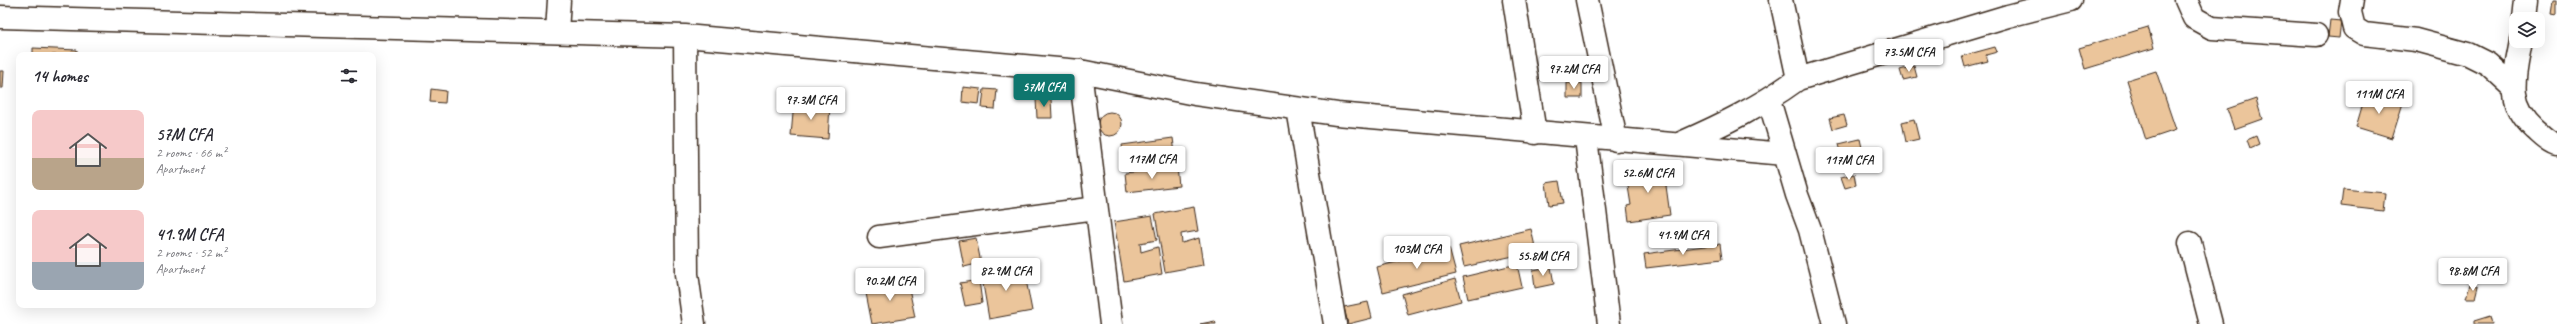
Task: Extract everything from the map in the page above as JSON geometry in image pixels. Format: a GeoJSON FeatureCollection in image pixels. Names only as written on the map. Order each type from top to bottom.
{"type":"FeatureCollection","features":[{"type":"Feature","properties":{"kind":"street"},"geometry":{"type":"LineString","coordinates":[[557,32],[559,0]]}},
{"type":"Feature","properties":{"kind":"street"},"geometry":{"type":"LineString","coordinates":[[1514,0],[1535,134]]}},
{"type":"Feature","properties":{"kind":"street"},"geometry":{"type":"LineString","coordinates":[[1587,0],[1616,140]]}},
{"type":"Feature","properties":{"kind":"street"},"geometry":{"type":"LineString","coordinates":[[1780,0],[1798,79]]}},
{"type":"Feature","properties":{"kind":"street"},"geometry":{"type":"LineString","coordinates":[[1680,143],[1728,122],[1769,100],[1798,79],[2000,18],[2071,0]]}},
{"type":"Feature","properties":{"kind":"street"},"geometry":{"type":"LineString","coordinates":[[2186,0],[2194,18],[2212,28],[2316,35]]}},
{"type":"Feature","properties":{"kind":"street"},"geometry":{"type":"LineString","coordinates":[[2352,0],[2350,12],[2354,28],[2364,34],[2416,40],[2468,54],[2488,64],[2513,87]]}},
{"type":"Feature","properties":{"kind":"street"},"geometry":{"type":"LineString","coordinates":[[2525,12],[2526,0]]}},
{"type":"Feature","properties":{"kind":"street"},"geometry":{"type":"LineString","coordinates":[[1,11],[685,36],[1080,71],[1195,94],[1298,109],[1535,134],[1680,143],[1785,154]]}},
{"type":"Feature","properties":{"kind":"street"},"geometry":{"type":"LineString","coordinates":[[685,36],[687,274],[694,324]]}},
{"type":"Feature","properties":{"kind":"street"},"geometry":{"type":"LineString","coordinates":[[2520,48],[2513,87],[2517,108],[2529,124],[2551,143],[2557,146]]}},
{"type":"Feature","properties":{"kind":"street"},"geometry":{"type":"LineString","coordinates":[[1080,71],[1111,324]]}},
{"type":"Feature","properties":{"kind":"street"},"geometry":{"type":"LineString","coordinates":[[1769,100],[1810,230],[1834,324]]}},
{"type":"Feature","properties":{"kind":"street"},"geometry":{"type":"LineString","coordinates":[[1298,109],[1335,324]]}},
{"type":"Feature","properties":{"kind":"street"},"geometry":{"type":"LineString","coordinates":[[1586,138],[1609,324]]}},
{"type":"Feature","properties":{"kind":"street"},"geometry":{"type":"LineString","coordinates":[[879,237],[1096,208]]}},
{"type":"Feature","properties":{"kind":"street"},"geometry":{"type":"LineString","coordinates":[[2190,242],[2211,324]]}},
{"type":"Feature","properties":{"kind":"building"},"geometry":{"type":"Polygon","coordinates":[[[2554,0],[2557,0],[2557,14],[2552,13],[2554,0]]]}},
{"type":"Feature","properties":{"kind":"building"},"geometry":{"type":"Polygon","coordinates":[[[2330,20],[2341,21],[2339,38],[2328,37],[2330,20]]]}},
{"type":"Feature","properties":{"kind":"building"},"geometry":{"type":"Polygon","coordinates":[[[2148,27],[2154,48],[2085,69],[2079,48],[2148,27]]]}},
{"type":"Feature","properties":{"kind":"building"},"geometry":{"type":"Polygon","coordinates":[[[1995,47],[1997,52],[1986,55],[1988,61],[1965,67],[1962,56],[1995,47]]]}},
{"type":"Feature","properties":{"kind":"building"},"geometry":{"type":"Polygon","coordinates":[[[33,48],[77,50],[77,52],[33,52],[33,48]]]}},
{"type":"Feature","properties":{"kind":"building"},"geometry":{"type":"Polygon","coordinates":[[[1914,66],[1917,77],[1903,80],[1900,70],[1914,66]]]}},
{"type":"Feature","properties":{"kind":"building"},"geometry":{"type":"Polygon","coordinates":[[[0,71],[4,71],[3,88],[0,88],[0,71]]]}},
{"type":"Feature","properties":{"kind":"building"},"geometry":{"type":"Polygon","coordinates":[[[2156,71],[2176,130],[2146,140],[2127,80],[2156,71]]]}},
{"type":"Feature","properties":{"kind":"building"},"geometry":{"type":"Polygon","coordinates":[[[1567,83],[1582,83],[1582,98],[1567,98],[1567,83]]]}},
{"type":"Feature","properties":{"kind":"building"},"geometry":{"type":"Polygon","coordinates":[[[963,87],[981,89],[979,104],[962,102],[963,87]]]}},
{"type":"Feature","properties":{"kind":"building"},"geometry":{"type":"Polygon","coordinates":[[[431,89],[446,91],[445,103],[430,102],[431,89]]]}},
{"type":"Feature","properties":{"kind":"building"},"geometry":{"type":"Polygon","coordinates":[[[984,89],[997,90],[995,109],[982,108],[984,89]]]}},
{"type":"Feature","properties":{"kind":"building"},"geometry":{"type":"Polygon","coordinates":[[[2366,93],[2403,103],[2392,138],[2356,127],[2366,93]]]}},
{"type":"Feature","properties":{"kind":"building"},"geometry":{"type":"Polygon","coordinates":[[[1036,99],[1051,99],[1052,118],[1037,118],[1036,99]]]}},
{"type":"Feature","properties":{"kind":"building"},"geometry":{"type":"Polygon","coordinates":[[[2256,99],[2262,119],[2234,129],[2227,109],[2256,99]]]}},
{"type":"Feature","properties":{"kind":"building"},"geometry":{"type":"Polygon","coordinates":[[[794,102],[830,105],[828,139],[791,136],[794,102]]]}},
{"type":"Feature","properties":{"kind":"building"},"geometry":{"type":"Polygon","coordinates":[[[1110,112],[1119,115],[1122,124],[1119,133],[1110,136],[1101,133],[1098,124],[1101,115],[1110,112]]]}},
{"type":"Feature","properties":{"kind":"building"},"geometry":{"type":"Polygon","coordinates":[[[1844,115],[1847,125],[1833,129],[1830,118],[1844,115]]]}},
{"type":"Feature","properties":{"kind":"building"},"geometry":{"type":"Polygon","coordinates":[[[1914,119],[1919,139],[1906,142],[1902,122],[1914,119]]]}},
{"type":"Feature","properties":{"kind":"building"},"geometry":{"type":"Polygon","coordinates":[[[2256,136],[2259,144],[2250,148],[2247,140],[2256,136]]]}},
{"type":"Feature","properties":{"kind":"building"},"geometry":{"type":"Polygon","coordinates":[[[1173,138],[1176,161],[1125,168],[1122,145],[1173,138]]]}},
{"type":"Feature","properties":{"kind":"building"},"geometry":{"type":"Polygon","coordinates":[[[1860,139],[1863,152],[1842,157],[1839,144],[1860,139]]]}},
{"type":"Feature","properties":{"kind":"building"},"geometry":{"type":"Polygon","coordinates":[[[1663,164],[1670,215],[1629,221],[1627,206],[1631,205],[1626,174],[1643,172],[1642,167],[1663,164]]]}},
{"type":"Feature","properties":{"kind":"building"},"geometry":{"type":"Polygon","coordinates":[[[1177,167],[1179,186],[1127,192],[1125,173],[1177,167]]]}},
{"type":"Feature","properties":{"kind":"building"},"geometry":{"type":"Polygon","coordinates":[[[1854,174],[1856,185],[1845,188],[1841,177],[1854,174]]]}},
{"type":"Feature","properties":{"kind":"building"},"geometry":{"type":"Polygon","coordinates":[[[1559,181],[1563,203],[1549,205],[1546,183],[1559,181]]]}},
{"type":"Feature","properties":{"kind":"building"},"geometry":{"type":"Polygon","coordinates":[[[2343,189],[2385,193],[2383,211],[2341,206],[2343,189]]]}},
{"type":"Feature","properties":{"kind":"building"},"geometry":{"type":"Polygon","coordinates":[[[1194,207],[1198,231],[1181,234],[1182,243],[1199,238],[1203,265],[1165,272],[1155,214],[1194,207]]]}},
{"type":"Feature","properties":{"kind":"building"},"geometry":{"type":"Polygon","coordinates":[[[1152,216],[1157,240],[1140,243],[1141,252],[1158,247],[1162,274],[1124,281],[1114,222],[1152,216]]]}},
{"type":"Feature","properties":{"kind":"building"},"geometry":{"type":"Polygon","coordinates":[[[1531,229],[1536,251],[1464,267],[1459,246],[1531,229]]]}},
{"type":"Feature","properties":{"kind":"building"},"geometry":{"type":"Polygon","coordinates":[[[976,238],[981,263],[964,267],[959,241],[976,238]]]}},
{"type":"Feature","properties":{"kind":"building"},"geometry":{"type":"Polygon","coordinates":[[[1720,244],[1722,259],[1646,268],[1644,254],[1720,244]]]}},
{"type":"Feature","properties":{"kind":"building"},"geometry":{"type":"Polygon","coordinates":[[[1449,248],[1456,274],[1383,292],[1377,267],[1449,248]]]}},
{"type":"Feature","properties":{"kind":"building"},"geometry":{"type":"Polygon","coordinates":[[[1023,264],[1032,311],[989,319],[981,272],[1023,264]]]}},
{"type":"Feature","properties":{"kind":"building"},"geometry":{"type":"Polygon","coordinates":[[[1517,264],[1522,287],[1468,299],[1463,277],[1517,264]]]}},
{"type":"Feature","properties":{"kind":"building"},"geometry":{"type":"Polygon","coordinates":[[[1551,267],[1554,284],[1535,288],[1533,270],[1551,267]]]}},
{"type":"Feature","properties":{"kind":"building"},"geometry":{"type":"Polygon","coordinates":[[[907,279],[915,317],[872,324],[865,288],[907,279]]]}},
{"type":"Feature","properties":{"kind":"building"},"geometry":{"type":"Polygon","coordinates":[[[1455,279],[1461,301],[1408,315],[1402,294],[1455,279]]]}},
{"type":"Feature","properties":{"kind":"building"},"geometry":{"type":"Polygon","coordinates":[[[979,280],[982,303],[965,306],[960,283],[979,280]]]}},
{"type":"Feature","properties":{"kind":"building"},"geometry":{"type":"Polygon","coordinates":[[[2470,284],[2479,286],[2476,298],[2466,298],[2470,284]]]}},
{"type":"Feature","properties":{"kind":"building"},"geometry":{"type":"Polygon","coordinates":[[[1368,302],[1372,318],[1348,324],[1344,307],[1368,302]]]}},
{"type":"Feature","properties":{"kind":"building"},"geometry":{"type":"Polygon","coordinates":[[[2490,316],[2492,324],[2474,324],[2474,321],[2490,316]]]}},
{"type":"Feature","properties":{"kind":"building"},"geometry":{"type":"Polygon","coordinates":[[[1215,321],[1216,324],[1200,324],[1215,321]]]}}]}
